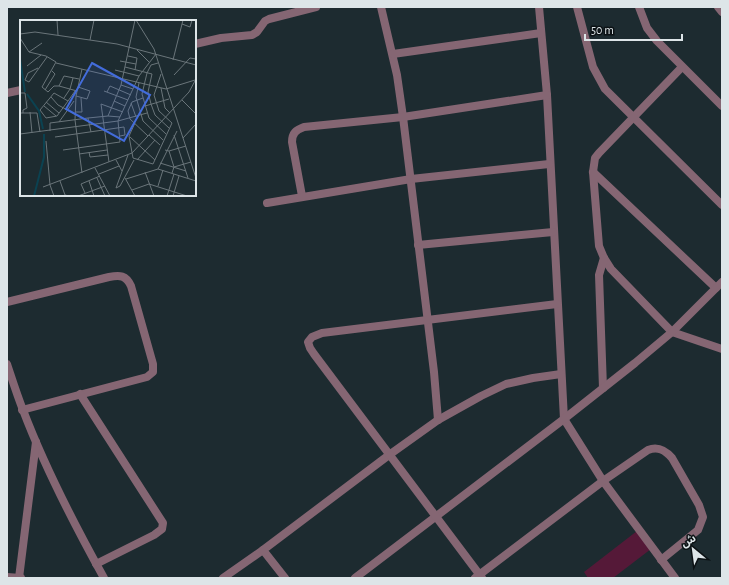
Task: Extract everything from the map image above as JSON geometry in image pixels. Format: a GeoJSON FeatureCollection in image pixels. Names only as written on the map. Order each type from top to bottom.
{"type":"FeatureCollection","features":[{"type":"Feature","properties":{"kind":"street"},"geometry":{"type":"LineString","coordinates":[[196,44],[221,38],[252,35],[257,32],[265,21],[269,19],[316,7]]}},
{"type":"Feature","properties":{"kind":"street"},"geometry":{"type":"LineString","coordinates":[[381,7],[393,54],[403,117],[428,320],[438,420]]}},
{"type":"Feature","properties":{"kind":"street"},"geometry":{"type":"LineString","coordinates":[[539,7],[546,95],[564,419],[603,481],[675,578]]}},
{"type":"Feature","properties":{"kind":"street"},"geometry":{"type":"LineString","coordinates":[[577,7],[593,67],[605,89],[722,205]]}},
{"type":"Feature","properties":{"kind":"street"},"geometry":{"type":"LineString","coordinates":[[639,7],[647,28],[657,41],[722,106]]}},
{"type":"Feature","properties":{"kind":"street"},"geometry":{"type":"LineString","coordinates":[[718,7],[722,12]]}},
{"type":"Feature","properties":{"kind":"street"},"geometry":{"type":"LineString","coordinates":[[393,54],[541,33]]}},
{"type":"Feature","properties":{"kind":"street"},"geometry":{"type":"LineString","coordinates":[[682,67],[599,153],[596,158],[593,172],[599,246],[611,269],[672,332],[722,349]]}},
{"type":"Feature","properties":{"kind":"street"},"geometry":{"type":"LineString","coordinates":[[7,93],[20,90]]}},
{"type":"Feature","properties":{"kind":"street"},"geometry":{"type":"LineString","coordinates":[[302,196],[292,138],[295,131],[304,127],[403,117],[546,95]]}},
{"type":"Feature","properties":{"kind":"street"},"geometry":{"type":"LineString","coordinates":[[267,202],[411,179],[549,164]]}},
{"type":"Feature","properties":{"kind":"street"},"geometry":{"type":"LineString","coordinates":[[355,578],[603,388],[672,332],[719,285],[593,172]]}},
{"type":"Feature","properties":{"kind":"street"},"geometry":{"type":"LineString","coordinates":[[418,244],[553,232]]}},
{"type":"Feature","properties":{"kind":"street"},"geometry":{"type":"LineString","coordinates":[[603,388],[599,275],[604,258]]}},
{"type":"Feature","properties":{"kind":"street"},"geometry":{"type":"LineString","coordinates":[[7,302],[109,277],[124,277],[128,280],[153,364],[153,372],[147,377],[22,410]]}},
{"type":"Feature","properties":{"kind":"street"},"geometry":{"type":"LineString","coordinates":[[557,304],[322,333],[312,337],[308,342],[314,354],[479,577],[603,481],[648,450],[654,448],[659,448],[667,452],[672,458],[700,505],[703,517],[698,530],[661,560]]}},
{"type":"Feature","properties":{"kind":"street"},"geometry":{"type":"LineString","coordinates":[[7,364],[22,410],[56,487],[104,578]]}},
{"type":"Feature","properties":{"kind":"street"},"geometry":{"type":"LineString","coordinates":[[223,578],[438,420],[506,384],[562,374]]}},
{"type":"Feature","properties":{"kind":"street"},"geometry":{"type":"LineString","coordinates":[[80,394],[163,523],[162,529],[154,535],[96,564]]}},
{"type":"Feature","properties":{"kind":"street"},"geometry":{"type":"LineString","coordinates":[[7,577],[20,578],[36,442]]}},
{"type":"Feature","properties":{"kind":"street"},"geometry":{"type":"LineString","coordinates":[[263,550],[285,578]]}},
{"type":"Feature","properties":{"kind":"shaded area"},"geometry":{"type":"Polygon","coordinates":[[[637,531],[651,549],[613,578],[588,578],[584,572],[637,531]]]}}]}
